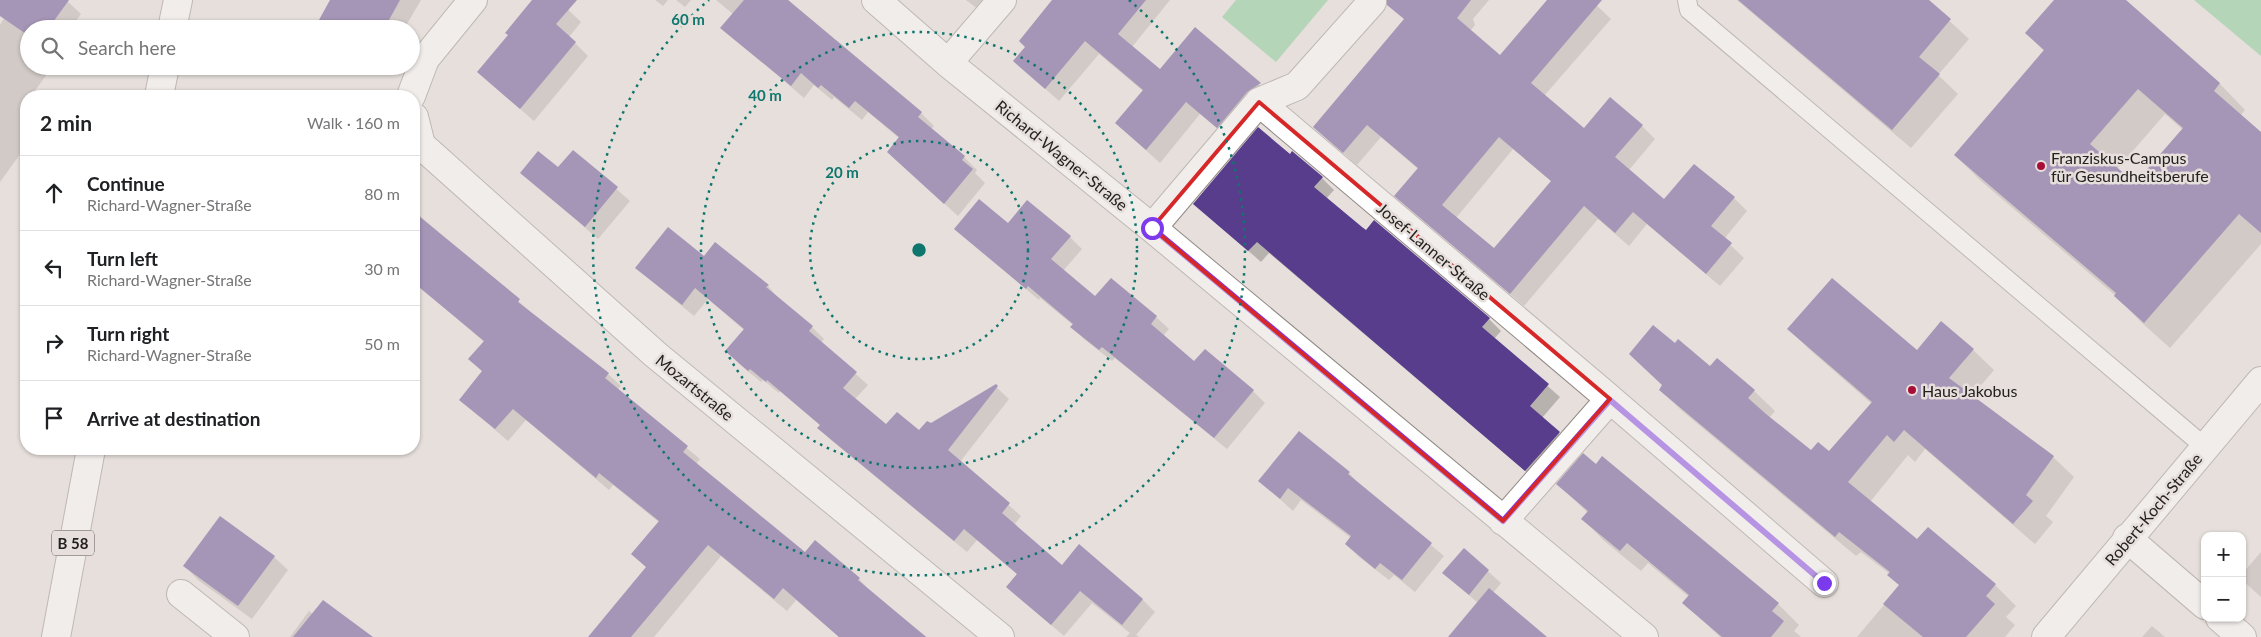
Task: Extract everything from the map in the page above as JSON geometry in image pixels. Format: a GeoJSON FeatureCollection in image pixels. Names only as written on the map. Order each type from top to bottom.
{"type":"FeatureCollection","features":[{"type":"Feature","properties":{"kind":"street"},"geometry":{"type":"LineString","coordinates":[[174,20],[178,0]]}},
{"type":"Feature","properties":{"kind":"street"},"geometry":{"type":"LineString","coordinates":[[420,71],[425,59],[473,0]]}},
{"type":"Feature","properties":{"kind":"street","name":"Richard-Wagner-Straße"},"geometry":{"type":"LineString","coordinates":[[876,0],[948,63],[1152,228],[1644,637]]}},
{"type":"Feature","properties":{"kind":"street"},"geometry":{"type":"LineString","coordinates":[[948,63],[1002,0]]}},
{"type":"Feature","properties":{"kind":"street"},"geometry":{"type":"LineString","coordinates":[[1152,228],[1259,102],[1297,86],[1372,2],[1370,0]]}},
{"type":"Feature","properties":{"kind":"street"},"geometry":{"type":"LineString","coordinates":[[160,90],[163,75]]}},
{"type":"Feature","properties":{"kind":"street"},"geometry":{"type":"LineString","coordinates":[[412,90],[419,75]]}},
{"type":"Feature","properties":{"kind":"street","name":"Josef-Lanner-Straße"},"geometry":{"type":"LineString","coordinates":[[1259,102],[1610,400]]}},
{"type":"Feature","properties":{"kind":"street","name":"Mozartstraße"},"geometry":{"type":"LineString","coordinates":[[420,141],[421,145],[656,356],[1000,637]]}},
{"type":"Feature","properties":{"kind":"street","name":"Robert-Koch-Straße"},"geometry":{"type":"LineString","coordinates":[[2046,637],[2127,538],[2261,381]]}},
{"type":"Feature","properties":{"kind":"street"},"geometry":{"type":"LineString","coordinates":[[1503,521],[1610,400],[1824,583]]}},
{"type":"Feature","properties":{"kind":"street","name":"B 58"},"geometry":{"type":"LineString","coordinates":[[56,637],[90,455]]}},
{"type":"Feature","properties":{"kind":"street"},"geometry":{"type":"LineString","coordinates":[[2127,538],[2201,602]]}},
{"type":"Feature","properties":{"kind":"street"},"geometry":{"type":"LineString","coordinates":[[181,594],[235,637]]}},
{"type":"Feature","properties":{"kind":"street"},"geometry":{"type":"LineString","coordinates":[[2225,622],[2242,637]]}},
{"type":"Feature","properties":{"kind":"lane"},"geometry":{"type":"LineString","coordinates":[[1686,0],[1690,10],[2164,411],[2205,448]]}},
{"type":"Feature","properties":{"kind":"highlighted area"},"geometry":{"type":"Polygon","coordinates":[[[1259,102],[1610,399],[1503,521],[1152,228],[1259,102]]]}},
{"type":"Feature","properties":{"kind":"green space"},"geometry":{"type":"Polygon","coordinates":[[[1236,0],[1328,0],[1276,62],[1222,17],[1236,0]]]}},
{"type":"Feature","properties":{"kind":"green space"},"geometry":{"type":"Polygon","coordinates":[[[2194,0],[2261,0],[2261,56],[2194,0]]]}},
{"type":"Feature","properties":{"kind":"building"},"geometry":{"type":"Polygon","coordinates":[[[0,0],[69,0],[55,20],[20,20],[20,30],[0,16],[0,0]]]}},
{"type":"Feature","properties":{"kind":"building"},"geometry":{"type":"Polygon","coordinates":[[[330,0],[400,0],[389,20],[319,20],[330,0]]]}},
{"type":"Feature","properties":{"kind":"building"},"geometry":{"type":"Polygon","coordinates":[[[532,0],[577,0],[556,24],[576,42],[520,109],[477,72],[508,35],[505,33],[532,0]]]}},
{"type":"Feature","properties":{"kind":"building"},"geometry":{"type":"Polygon","coordinates":[[[744,0],[788,0],[922,112],[918,117],[965,156],[962,160],[973,169],[944,204],[887,152],[899,137],[855,101],[849,108],[821,85],[818,88],[801,73],[791,86],[720,28],[744,0]]]}},
{"type":"Feature","properties":{"kind":"building"},"geometry":{"type":"Polygon","coordinates":[[[1052,0],[1146,0],[1118,34],[1160,69],[1195,27],[1261,83],[1247,92],[1217,128],[1186,102],[1146,150],[1115,123],[1143,90],[1085,41],[1045,89],[1013,61],[1025,47],[1019,41],[1052,0]]]}},
{"type":"Feature","properties":{"kind":"building"},"geometry":{"type":"Polygon","coordinates":[[[1387,0],[1471,0],[1457,18],[1500,55],[1547,0],[1602,0],[1531,83],[1584,128],[1610,97],[1643,125],[1615,157],[1664,199],[1694,164],[1735,197],[1711,226],[1732,243],[1706,274],[1633,212],[1615,233],[1584,206],[1510,294],[1394,196],[1418,168],[1367,125],[1343,153],[1313,127],[1404,19],[1387,5],[1387,0]],[[1499,137],[1442,205],[1494,248],[1551,181],[1499,137]]]}},
{"type":"Feature","properties":{"kind":"building"},"geometry":{"type":"Polygon","coordinates":[[[1738,0],[1929,0],[1951,19],[1919,57],[1940,74],[1892,130],[1738,0]]]}},
{"type":"Feature","properties":{"kind":"building","name":"Franziskus-Campus für Gesundheitsberufe"},"geometry":{"type":"Polygon","coordinates":[[[2054,0],[2126,0],[2220,83],[2214,91],[2261,132],[2261,233],[2239,214],[2144,323],[2114,296],[2116,293],[1954,155],[2044,50],[2025,33],[2054,0]],[[2138,89],[2090,144],[2135,183],[2183,128],[2138,89]]]}},
{"type":"Feature","properties":{"kind":"building"},"geometry":{"type":"Polygon","coordinates":[[[1258,127],[1290,154],[1292,151],[1323,177],[1314,187],[1362,227],[1366,230],[1374,220],[1490,318],[1482,327],[1549,384],[1530,406],[1560,432],[1525,471],[1257,242],[1248,251],[1193,204],[1258,127]]]}},
{"type":"Feature","properties":{"kind":"building"},"geometry":{"type":"Polygon","coordinates":[[[573,150],[618,187],[585,227],[520,173],[538,151],[558,167],[573,150]]]}},
{"type":"Feature","properties":{"kind":"building"},"geometry":{"type":"Polygon","coordinates":[[[979,199],[1008,223],[1027,200],[1071,236],[1051,259],[1095,296],[1111,278],[1157,316],[1151,324],[1194,361],[1205,349],[1254,390],[1214,438],[1102,347],[1099,350],[1070,327],[1073,324],[1028,286],[1026,289],[954,229],[979,199]]]}},
{"type":"Feature","properties":{"kind":"building"},"geometry":{"type":"Polygon","coordinates":[[[420,217],[520,299],[518,302],[609,373],[605,378],[688,446],[683,452],[805,552],[815,540],[860,578],[858,580],[926,637],[839,637],[783,588],[774,599],[708,545],[631,637],[588,637],[646,567],[631,554],[659,521],[599,473],[596,478],[513,409],[495,429],[459,400],[482,371],[468,359],[484,341],[420,288],[420,217]]]}},
{"type":"Feature","properties":{"kind":"building"},"geometry":{"type":"Polygon","coordinates":[[[668,227],[704,256],[715,242],[769,285],[766,287],[813,326],[809,331],[857,372],[843,388],[886,424],[897,412],[919,430],[927,421],[931,423],[996,384],[998,386],[948,450],[1010,503],[1002,513],[1062,565],[1079,544],[1143,599],[1122,625],[1080,591],[1051,625],[1006,587],[1017,574],[964,529],[954,541],[817,428],[820,425],[767,380],[766,382],[750,369],[748,371],[725,351],[744,329],[695,288],[682,305],[635,268],[668,227]]]}},
{"type":"Feature","properties":{"kind":"building"},"geometry":{"type":"Polygon","coordinates":[[[1832,278],[1917,350],[1941,321],[1974,349],[1949,378],[2054,456],[2026,495],[2033,501],[2013,524],[1904,430],[1894,442],[1887,435],[1848,482],[1917,539],[1928,527],[1996,584],[1986,596],[1995,604],[1966,637],[1923,637],[1883,604],[1899,585],[1887,575],[1890,572],[1839,532],[1835,537],[1659,390],[1662,385],[1629,354],[1653,325],[1675,343],[1678,339],[1710,366],[1717,358],[1755,390],[1748,398],[1766,414],[1811,450],[1818,442],[1829,451],[1872,402],[1787,329],[1832,278]]]}},
{"type":"Feature","properties":{"kind":"building"},"geometry":{"type":"Polygon","coordinates":[[[1299,431],[1432,543],[1402,580],[1380,563],[1375,569],[1345,544],[1351,536],[1288,488],[1280,499],[1258,481],[1299,431]]]}},
{"type":"Feature","properties":{"kind":"building"},"geometry":{"type":"Polygon","coordinates":[[[1583,453],[1596,464],[1602,456],[1779,603],[1772,611],[1784,621],[1771,637],[1722,637],[1682,603],[1689,595],[1627,543],[1620,551],[1581,519],[1588,511],[1556,484],[1583,453]]]}},
{"type":"Feature","properties":{"kind":"building"},"geometry":{"type":"Polygon","coordinates":[[[220,516],[275,556],[238,606],[183,566],[220,516]]]}},
{"type":"Feature","properties":{"kind":"building"},"geometry":{"type":"Polygon","coordinates":[[[1464,548],[1489,570],[1469,595],[1442,573],[1464,548]]]}},
{"type":"Feature","properties":{"kind":"building"},"geometry":{"type":"Polygon","coordinates":[[[1489,588],[1547,637],[1448,637],[1489,588]]]}},
{"type":"Feature","properties":{"kind":"building"},"geometry":{"type":"Polygon","coordinates":[[[323,600],[373,637],[293,637],[323,600]]]}},
{"type":"Feature","properties":{"kind":"place","name":"Franziskus-Campus für Gesundheitsberufe"},"geometry":{"type":"Point","coordinates":[2041,166]}},
{"type":"Feature","properties":{"kind":"place","name":"Haus Jakobus"},"geometry":{"type":"Point","coordinates":[1912,390]}},
{"type":"Feature","properties":{"kind":"route"},"geometry":{"type":"LineString","coordinates":[[1152,228],[1503,521],[1610,400],[1824,583]]}}]}
